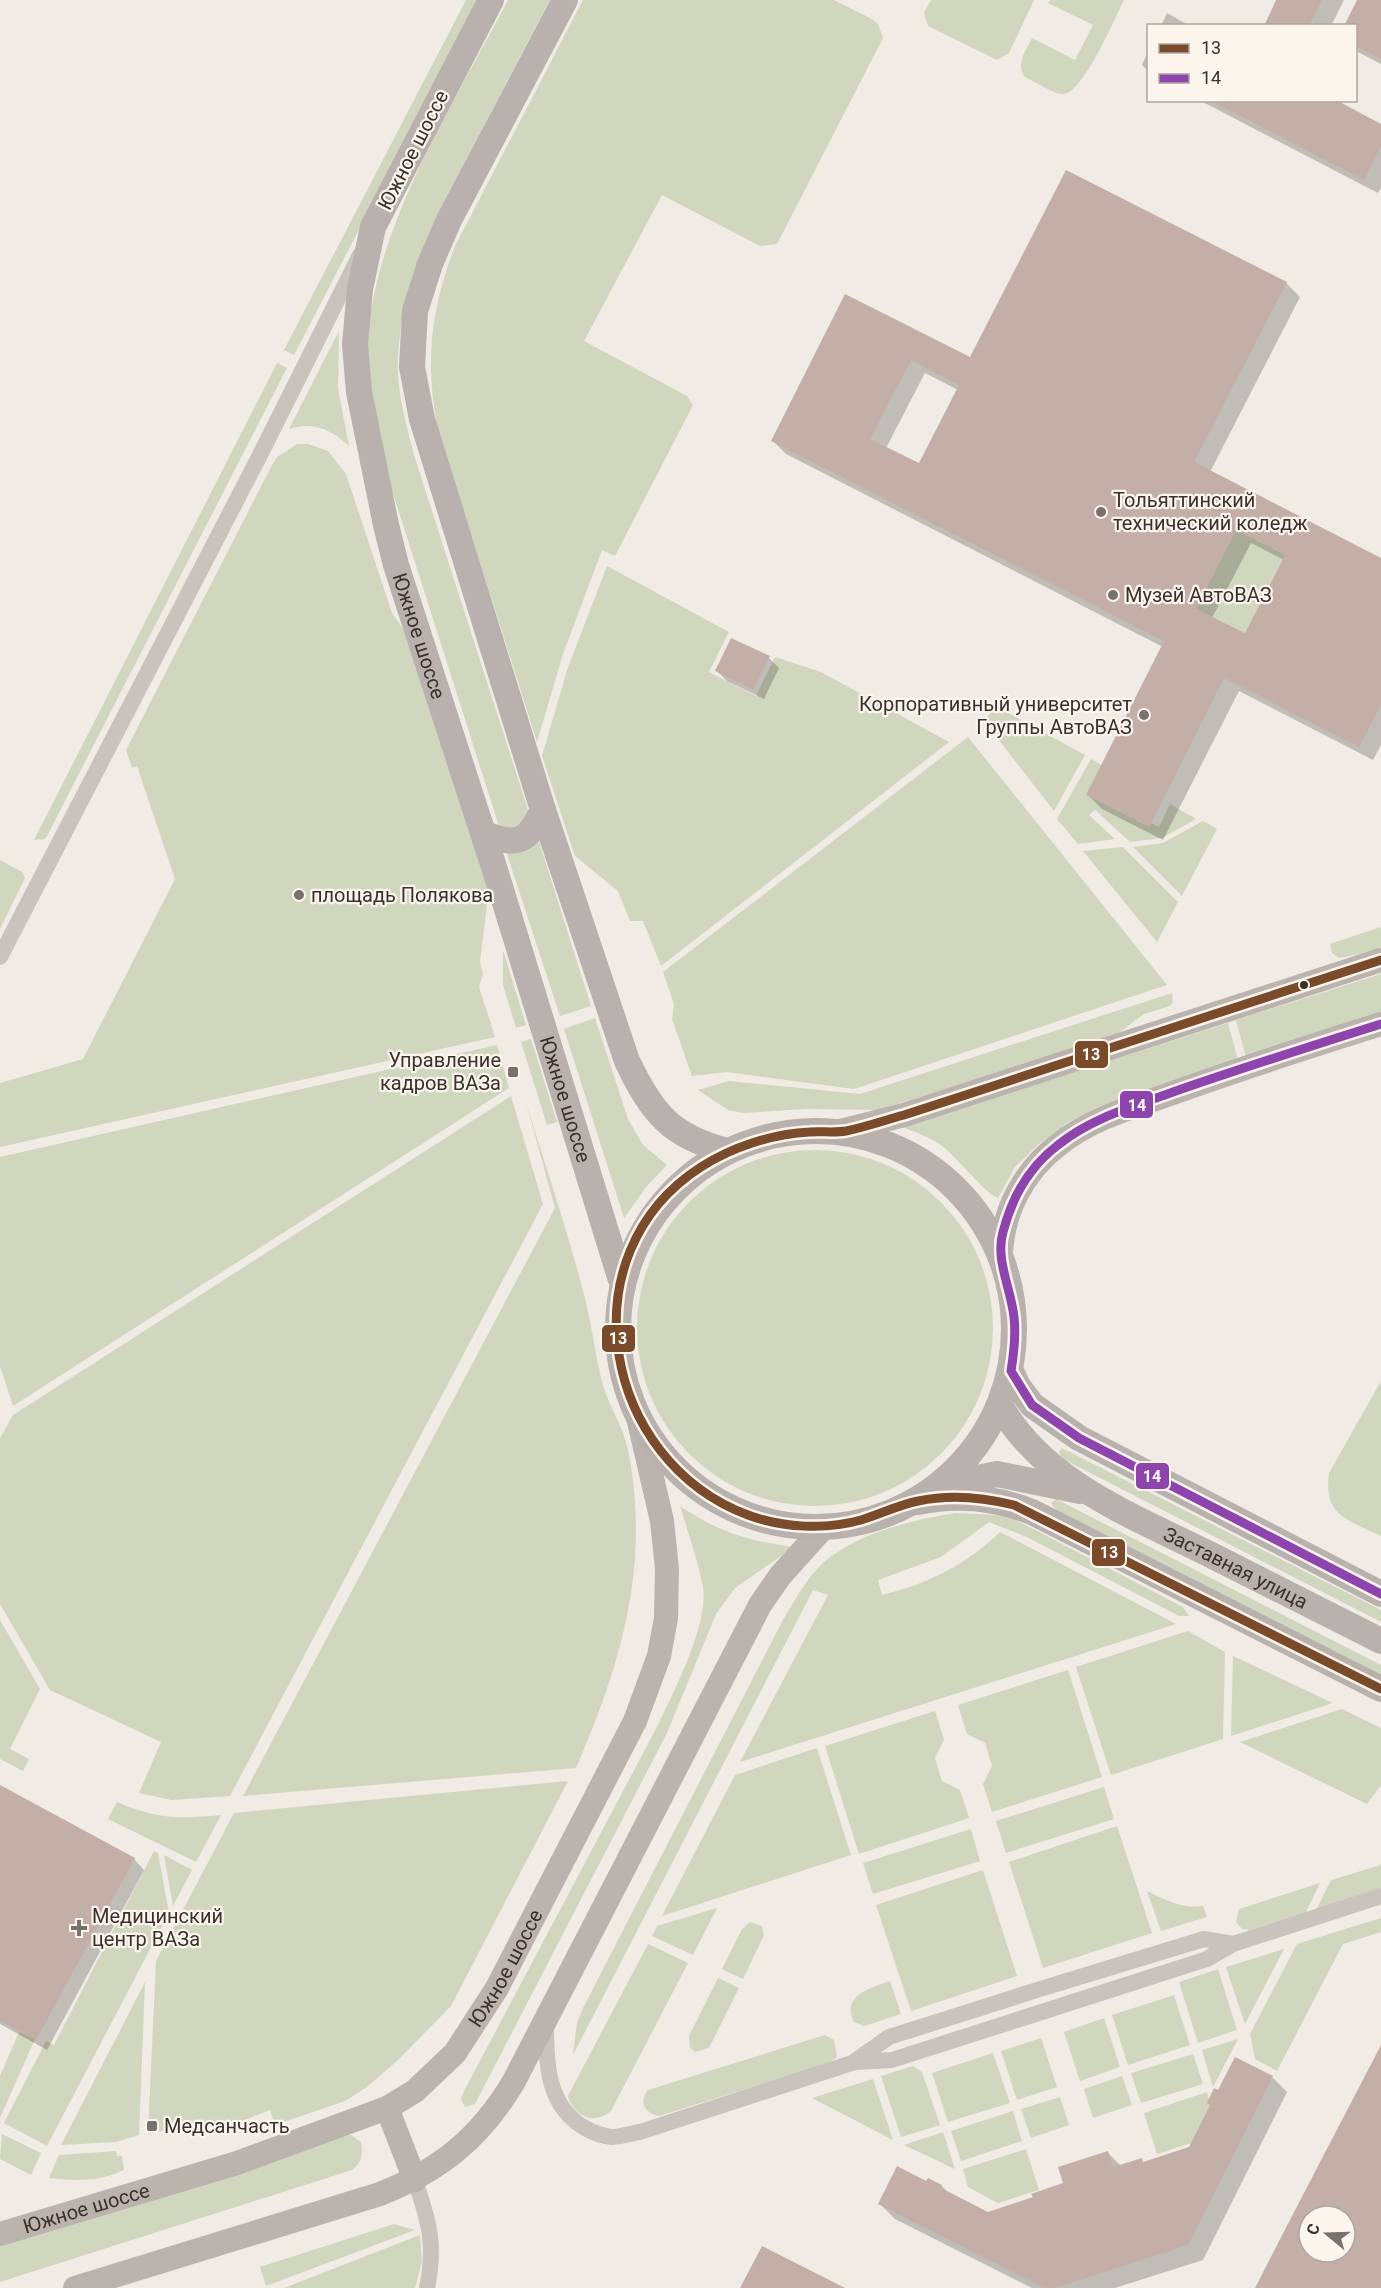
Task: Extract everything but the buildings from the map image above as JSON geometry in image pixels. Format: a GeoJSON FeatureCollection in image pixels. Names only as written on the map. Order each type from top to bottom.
{"type":"FeatureCollection","features":[{"type":"Feature","properties":{"kind":"main road","name":"Южное шоссе"},"geometry":{"type":"LineString","coordinates":[[491,0],[373,227],[359,300],[355,344],[359,392],[396,564],[483,834],[620,1277]]}},
{"type":"Feature","properties":{"kind":"main road"},"geometry":{"type":"LineString","coordinates":[[565,0],[449,220],[430,264],[415,311],[412,367],[422,419],[543,810],[607,1007],[627,1061],[644,1098],[659,1116],[678,1133],[701,1144],[727,1151]]}},
{"type":"Feature","properties":{"kind":"main road"},"geometry":{"type":"LineString","coordinates":[[483,834],[513,842],[524,839],[534,828],[543,810]]}},
{"type":"Feature","properties":{"kind":"main road"},"geometry":{"type":"LineString","coordinates":[[1381,960],[904,1115],[837,1132],[783,1135],[727,1151],[699,1168],[676,1186],[653,1212],[636,1238],[620,1277],[615,1327],[619,1356],[638,1413],[656,1446],[700,1491],[724,1505],[766,1521],[825,1526],[849,1523],[905,1504],[939,1498],[970,1497],[1014,1504],[1381,1689]]}},
{"type":"Feature","properties":{"kind":"main road"},"geometry":{"type":"LineString","coordinates":[[905,1504],[937,1486],[962,1464],[982,1438],[1000,1405],[1011,1371],[1015,1344],[1014,1316],[1001,1254],[1002,1234],[1014,1199],[1026,1176],[1057,1145],[1107,1116],[1244,1067],[1381,1024]]}},
{"type":"Feature","properties":{"kind":"main road"},"geometry":{"type":"LineString","coordinates":[[837,1132],[882,1142],[906,1152],[931,1168],[956,1188],[975,1209],[1001,1254]]}},
{"type":"Feature","properties":{"kind":"main road"},"geometry":{"type":"LineString","coordinates":[[1011,1371],[1018,1386],[1032,1405],[1079,1438],[1381,1594]]}},
{"type":"Feature","properties":{"kind":"main road","name":"Заставная улица"},"geometry":{"type":"LineString","coordinates":[[1000,1405],[1013,1428],[1032,1449],[1089,1494],[1381,1641]]}},
{"type":"Feature","properties":{"kind":"main road","name":"Южное шоссе"},"geometry":{"type":"LineString","coordinates":[[0,2234],[237,2163],[387,2108],[415,2091],[454,2053],[497,1988],[635,1721],[650,1686],[666,1618],[667,1569],[662,1521],[638,1413]]}},
{"type":"Feature","properties":{"kind":"main road","name":"Заставная улица"},"geometry":{"type":"LineString","coordinates":[[937,1486],[997,1474],[1089,1494]]}},
{"type":"Feature","properties":{"kind":"main road"},"geometry":{"type":"LineString","coordinates":[[75,2288],[369,2198],[415,2180],[474,2136],[496,2110],[546,2017],[749,1624],[780,1576],[825,1526]]}},
{"type":"Feature","properties":{"kind":"main road"},"geometry":{"type":"LineString","coordinates":[[387,2108],[415,2180]]}},
{"type":"Feature","properties":{"kind":"street"},"geometry":{"type":"LineString","coordinates":[[0,957],[260,455],[373,227]]}},
{"type":"Feature","properties":{"kind":"street"},"geometry":{"type":"LineString","coordinates":[[546,2017],[548,2077],[559,2104],[571,2120],[591,2131],[612,2137],[640,2132],[855,2062],[889,2037],[1037,1990],[1204,1939],[1233,1944],[1381,1896]]}},
{"type":"Feature","properties":{"kind":"street"},"geometry":{"type":"LineString","coordinates":[[415,2180],[430,2226],[432,2265],[427,2288]]}},
{"type":"Feature","properties":{"kind":"green space"},"geometry":{"type":"Polygon","coordinates":[[[466,0],[478,0],[294,355],[284,350],[466,0]]]}},
{"type":"Feature","properties":{"kind":"green space"},"geometry":{"type":"Polygon","coordinates":[[[508,0],[550,0],[447,197],[424,247],[414,272],[401,327],[398,369],[402,406],[414,455],[530,816],[522,831],[499,826],[383,462],[374,423],[367,371],[371,312],[381,266],[397,219],[439,128],[508,0]]]}},
{"type":"Feature","properties":{"kind":"green space"},"geometry":{"type":"Polygon","coordinates":[[[583,0],[834,0],[872,19],[878,24],[883,38],[777,244],[760,246],[662,195],[584,341],[687,396],[693,405],[615,556],[602,550],[563,654],[537,742],[437,426],[431,378],[432,334],[440,291],[455,246],[583,0]]]}},
{"type":"Feature","properties":{"kind":"green space"},"geometry":{"type":"Polygon","coordinates":[[[931,0],[1034,0],[1009,53],[997,60],[928,26],[924,13],[931,0]]]}},
{"type":"Feature","properties":{"kind":"green space"},"geometry":{"type":"Polygon","coordinates":[[[1050,0],[1124,0],[1088,69],[1071,91],[1063,94],[1049,90],[1025,77],[1021,62],[1032,38],[1075,60],[1093,25],[1048,3],[1050,0]]]}},
{"type":"Feature","properties":{"kind":"green space"},"geometry":{"type":"Polygon","coordinates":[[[339,331],[338,388],[349,446],[328,431],[314,426],[289,429],[339,331]]]}},
{"type":"Feature","properties":{"kind":"green space"},"geometry":{"type":"Polygon","coordinates":[[[277,363],[287,368],[47,836],[44,839],[34,840],[277,363]]]}},
{"type":"Feature","properties":{"kind":"green space"},"geometry":{"type":"Polygon","coordinates":[[[297,444],[308,444],[328,451],[346,474],[392,613],[407,634],[489,888],[480,962],[483,974],[479,987],[495,1037],[0,1147],[0,1083],[83,1059],[175,879],[137,766],[132,768],[126,750],[271,467],[277,457],[297,444]]]}},
{"type":"Feature","properties":{"kind":"green space"},"geometry":{"type":"Polygon","coordinates":[[[1236,530],[1285,555],[1245,633],[1196,609],[1236,530]]]}},
{"type":"Feature","properties":{"kind":"green space"},"geometry":{"type":"Polygon","coordinates":[[[607,566],[729,632],[709,672],[756,696],[775,657],[821,672],[949,742],[661,966],[643,921],[630,921],[618,891],[575,856],[542,756],[567,670],[607,566]]]}},
{"type":"Feature","properties":{"kind":"green space"},"geometry":{"type":"Polygon","coordinates":[[[1001,709],[1085,755],[1054,811],[988,726],[987,718],[992,710],[1001,709]]]}},
{"type":"Feature","properties":{"kind":"green space"},"geometry":{"type":"Polygon","coordinates":[[[968,737],[1167,985],[854,1089],[727,1072],[692,1076],[672,1019],[674,1004],[663,972],[968,737]]]}},
{"type":"Feature","properties":{"kind":"green space"},"geometry":{"type":"Polygon","coordinates":[[[1091,759],[1110,770],[1098,795],[1159,827],[1170,804],[1196,819],[1162,838],[1130,842],[1095,810],[1089,815],[1115,839],[1078,844],[1057,819],[1091,759]]]}},
{"type":"Feature","properties":{"kind":"green space"},"geometry":{"type":"Polygon","coordinates":[[[1203,821],[1217,829],[1182,896],[1133,847],[1163,843],[1203,821]]]}},
{"type":"Feature","properties":{"kind":"green space"},"geometry":{"type":"Polygon","coordinates":[[[538,838],[591,1006],[560,1016],[505,848],[522,852],[533,846],[538,838]]]}},
{"type":"Feature","properties":{"kind":"green space"},"geometry":{"type":"Polygon","coordinates":[[[1123,847],[1178,902],[1157,942],[1083,851],[1123,847]]]}},
{"type":"Feature","properties":{"kind":"green space"},"geometry":{"type":"Polygon","coordinates":[[[0,860],[22,872],[25,878],[0,929],[0,860]]]}},
{"type":"Feature","properties":{"kind":"green space"},"geometry":{"type":"Polygon","coordinates":[[[1381,927],[1381,950],[1339,958],[1332,953],[1330,944],[1381,927]]]}},
{"type":"Feature","properties":{"kind":"green space"},"geometry":{"type":"Polygon","coordinates":[[[503,950],[526,1025],[516,1028],[503,985],[503,950]]]}},
{"type":"Feature","properties":{"kind":"green space"},"geometry":{"type":"Polygon","coordinates":[[[1381,974],[1381,1015],[1246,1058],[1236,1020],[1381,974]]]}},
{"type":"Feature","properties":{"kind":"green space"},"geometry":{"type":"Polygon","coordinates":[[[1172,993],[1173,1002],[1170,1006],[1144,1014],[1113,1037],[878,1110],[807,1109],[743,1113],[728,1110],[698,1090],[729,1081],[860,1094],[1172,993]]]}},
{"type":"Feature","properties":{"kind":"green space"},"geometry":{"type":"Polygon","coordinates":[[[595,1018],[628,1119],[643,1145],[667,1165],[647,1186],[624,1218],[564,1029],[595,1018]]]}},
{"type":"Feature","properties":{"kind":"green space"},"geometry":{"type":"Polygon","coordinates":[[[1228,1023],[1238,1060],[1115,1101],[1071,1121],[1039,1144],[1015,1167],[998,1198],[986,1190],[945,1148],[925,1136],[902,1127],[1228,1023]]]}},
{"type":"Feature","properties":{"kind":"green space"},"geometry":{"type":"Polygon","coordinates":[[[531,1039],[557,1122],[547,1125],[521,1042],[531,1039]]]}},
{"type":"Feature","properties":{"kind":"green space"},"geometry":{"type":"Polygon","coordinates":[[[497,1045],[509,1088],[13,1406],[0,1366],[0,1157],[497,1045]]]}},
{"type":"Feature","properties":{"kind":"green space"},"geometry":{"type":"Polygon","coordinates":[[[511,1096],[543,1204],[230,1796],[172,1800],[139,1793],[161,1742],[50,1690],[0,1604],[0,1438],[13,1415],[511,1096]]]}},
{"type":"Feature","properties":{"kind":"green space"},"geometry":{"type":"Polygon","coordinates":[[[526,1102],[579,1277],[604,1388],[626,1441],[634,1492],[636,1534],[634,1574],[628,1613],[606,1691],[592,1729],[576,1768],[243,1796],[555,1208],[526,1102]]]}},
{"type":"Feature","properties":{"kind":"green space"},"geometry":{"type":"Polygon","coordinates":[[[798,1150],[832,1150],[867,1157],[899,1171],[928,1190],[953,1215],[972,1244],[986,1276],[993,1311],[990,1363],[980,1396],[953,1441],[928,1466],[899,1485],[867,1499],[832,1506],[798,1506],[763,1499],[731,1485],[702,1466],[677,1441],[658,1412],[644,1380],[637,1345],[637,1311],[644,1276],[658,1244],[677,1215],[702,1190],[731,1171],[763,1157],[798,1150]]]}},
{"type":"Feature","properties":{"kind":"green space"},"geometry":{"type":"Polygon","coordinates":[[[1381,1381],[1381,1536],[1340,1515],[1330,1499],[1328,1487],[1329,1473],[1381,1381]]]}},
{"type":"Feature","properties":{"kind":"green space"},"geometry":{"type":"Polygon","coordinates":[[[1062,1448],[1381,1610],[1381,1622],[1063,1459],[1059,1452],[1062,1448]]]}},
{"type":"Feature","properties":{"kind":"green space"},"geometry":{"type":"Polygon","coordinates":[[[1056,1499],[1381,1665],[1381,1677],[1057,1511],[1051,1503],[1056,1499]]]}},
{"type":"Feature","properties":{"kind":"green space"},"geometry":{"type":"Polygon","coordinates":[[[680,1506],[708,1523],[734,1534],[794,1547],[735,1588],[716,1614],[667,1733],[475,2104],[465,2107],[461,2099],[464,2091],[657,1727],[695,1639],[701,1620],[703,1587],[680,1506]]]}},
{"type":"Feature","properties":{"kind":"green space"},"geometry":{"type":"Polygon","coordinates":[[[955,1513],[999,1515],[1016,1520],[1183,1607],[1189,1616],[1179,1616],[1027,1537],[989,1522],[941,1557],[878,1580],[882,1595],[915,1585],[960,1564],[1000,1532],[1176,1624],[740,1762],[828,1595],[813,1590],[573,2055],[577,2023],[583,2008],[796,1597],[823,1563],[852,1543],[885,1529],[955,1513]]]}},
{"type":"Feature","properties":{"kind":"green space"},"geometry":{"type":"Polygon","coordinates":[[[0,1620],[40,1689],[10,1749],[29,1759],[23,1771],[0,1759],[0,1620]]]}},
{"type":"Feature","properties":{"kind":"green space"},"geometry":{"type":"Polygon","coordinates":[[[1188,1631],[1225,1652],[1223,1739],[1111,1775],[1076,1667],[1188,1631]]]}},
{"type":"Feature","properties":{"kind":"green space"},"geometry":{"type":"Polygon","coordinates":[[[1233,1656],[1333,1703],[1231,1736],[1233,1656]]]}},
{"type":"Feature","properties":{"kind":"green space"},"geometry":{"type":"Polygon","coordinates":[[[1068,1670],[1102,1777],[992,1812],[983,1784],[992,1766],[985,1743],[967,1734],[958,1705],[1068,1670]]]}},
{"type":"Feature","properties":{"kind":"green space"},"geometry":{"type":"Polygon","coordinates":[[[1342,1709],[1381,1728],[1381,1785],[1367,1804],[1240,1742],[1342,1709]]]}},
{"type":"Feature","properties":{"kind":"green space"},"geometry":{"type":"Polygon","coordinates":[[[935,1711],[944,1740],[935,1758],[942,1781],[960,1790],[969,1818],[859,1854],[825,1746],[935,1711]]]}},
{"type":"Feature","properties":{"kind":"green space"},"geometry":{"type":"Polygon","coordinates":[[[817,1748],[851,1855],[662,1916],[735,1775],[817,1748]]]}},
{"type":"Feature","properties":{"kind":"green space"},"geometry":{"type":"Polygon","coordinates":[[[568,1781],[451,2006],[398,2060],[367,2087],[345,2101],[275,2125],[270,2110],[232,2125],[199,2122],[148,2134],[156,1961],[234,1813],[568,1781]]]}},
{"type":"Feature","properties":{"kind":"green space"},"geometry":{"type":"Polygon","coordinates":[[[1104,1787],[1114,1819],[1006,1853],[996,1821],[1104,1787]]]}},
{"type":"Feature","properties":{"kind":"green space"},"geometry":{"type":"Polygon","coordinates":[[[117,1802],[156,1815],[193,1817],[221,1815],[196,1862],[108,1819],[117,1802]]]}},
{"type":"Feature","properties":{"kind":"green space"},"geometry":{"type":"Polygon","coordinates":[[[1117,1826],[1152,1933],[1043,1968],[1009,1862],[1117,1826]]]}},
{"type":"Feature","properties":{"kind":"green space"},"geometry":{"type":"Polygon","coordinates":[[[971,1829],[980,1861],[873,1894],[863,1863],[971,1829]]]}},
{"type":"Feature","properties":{"kind":"green space"},"geometry":{"type":"Polygon","coordinates":[[[154,1851],[158,1853],[169,1913],[47,2146],[4,2123],[46,2041],[54,2045],[154,1851]]]}},
{"type":"Feature","properties":{"kind":"green space"},"geometry":{"type":"Polygon","coordinates":[[[164,1855],[192,1870],[173,1906],[164,1855]]]}},
{"type":"Feature","properties":{"kind":"green space"},"geometry":{"type":"Polygon","coordinates":[[[1381,1865],[1381,1889],[1316,1910],[1331,1880],[1381,1865]]]}},
{"type":"Feature","properties":{"kind":"green space"},"geometry":{"type":"Polygon","coordinates":[[[983,1870],[1017,1976],[911,2011],[876,1905],[983,1870]]]}},
{"type":"Feature","properties":{"kind":"green space"},"geometry":{"type":"Polygon","coordinates":[[[1320,1883],[1306,1912],[1250,1930],[1242,1929],[1236,1922],[1239,1909],[1320,1883]]]}},
{"type":"Feature","properties":{"kind":"green space"},"geometry":{"type":"Polygon","coordinates":[[[1147,1891],[1181,1905],[1203,1906],[1207,1917],[1161,1931],[1147,1891]]]}},
{"type":"Feature","properties":{"kind":"green space"},"geometry":{"type":"Polygon","coordinates":[[[717,1908],[693,1955],[652,1936],[657,1926],[717,1908]]]}},
{"type":"Feature","properties":{"kind":"green space"},"geometry":{"type":"Polygon","coordinates":[[[1381,1918],[1381,1932],[1343,1944],[1277,2071],[1255,2059],[1250,2034],[1297,1944],[1381,1918]]]}},
{"type":"Feature","properties":{"kind":"green space"},"geometry":{"type":"Polygon","coordinates":[[[750,1922],[762,1926],[764,1935],[743,1979],[722,1969],[742,1929],[750,1922]]]}},
{"type":"Feature","properties":{"kind":"green space"},"geometry":{"type":"Polygon","coordinates":[[[648,1944],[688,1963],[611,2111],[598,2118],[585,2117],[575,2109],[568,2096],[648,1944]]]}},
{"type":"Feature","properties":{"kind":"green space"},"geometry":{"type":"Polygon","coordinates":[[[1284,1949],[1245,2024],[1226,1967],[1284,1949]]]}},
{"type":"Feature","properties":{"kind":"green space"},"geometry":{"type":"Polygon","coordinates":[[[1218,1969],[1237,2030],[1198,2043],[1179,1982],[1218,1969]]]}},
{"type":"Feature","properties":{"kind":"green space"},"geometry":{"type":"Polygon","coordinates":[[[718,1978],[739,1988],[709,2048],[695,2052],[690,2048],[689,2036],[718,1978]]]}},
{"type":"Feature","properties":{"kind":"green space"},"geometry":{"type":"Polygon","coordinates":[[[890,1981],[901,2014],[864,2026],[854,2022],[851,2005],[855,1999],[867,1990],[890,1981]]]}},
{"type":"Feature","properties":{"kind":"green space"},"geometry":{"type":"Polygon","coordinates":[[[145,1982],[139,2135],[116,2142],[61,2145],[145,1982]]]}},
{"type":"Feature","properties":{"kind":"green space"},"geometry":{"type":"Polygon","coordinates":[[[1174,1995],[1190,2045],[1128,2065],[1112,2015],[1174,1995]]]}},
{"type":"Feature","properties":{"kind":"green space"},"geometry":{"type":"Polygon","coordinates":[[[1104,2018],[1120,2067],[1080,2081],[1064,2032],[1104,2018]]]}},
{"type":"Feature","properties":{"kind":"green space"},"geometry":{"type":"Polygon","coordinates":[[[19,2032],[35,2039],[0,2118],[0,2076],[19,2032]]]}},
{"type":"Feature","properties":{"kind":"green space"},"geometry":{"type":"Polygon","coordinates":[[[825,2035],[834,2040],[837,2057],[829,2063],[659,2116],[654,2115],[644,2106],[645,2094],[648,2090],[825,2035]]]}},
{"type":"Feature","properties":{"kind":"green space"},"geometry":{"type":"Polygon","coordinates":[[[1041,2038],[1057,2087],[1017,2100],[1001,2051],[1041,2038]]]}},
{"type":"Feature","properties":{"kind":"green space"},"geometry":{"type":"Polygon","coordinates":[[[1238,2039],[1213,2087],[1202,2050],[1238,2039]]]}},
{"type":"Feature","properties":{"kind":"green space"},"geometry":{"type":"Polygon","coordinates":[[[993,2053],[1010,2103],[948,2122],[932,2073],[993,2053]]]}},
{"type":"Feature","properties":{"kind":"green space"},"geometry":{"type":"Polygon","coordinates":[[[1193,2054],[1203,2084],[1141,2103],[1131,2073],[1193,2054]]]}},
{"type":"Feature","properties":{"kind":"green space"},"geometry":{"type":"Polygon","coordinates":[[[913,2066],[922,2072],[940,2125],[901,2137],[881,2076],[913,2066]]]}},
{"type":"Feature","properties":{"kind":"green space"},"geometry":{"type":"Polygon","coordinates":[[[1122,2076],[1132,2105],[1093,2118],[1084,2089],[1122,2076]]]}},
{"type":"Feature","properties":{"kind":"green space"},"geometry":{"type":"Polygon","coordinates":[[[873,2079],[893,2140],[812,2098],[873,2079]]]}},
{"type":"Feature","properties":{"kind":"green space"},"geometry":{"type":"Polygon","coordinates":[[[1207,2092],[1212,2110],[1194,2142],[1157,2154],[1144,2113],[1207,2092]]]}},
{"type":"Feature","properties":{"kind":"green space"},"geometry":{"type":"Polygon","coordinates":[[[1060,2097],[1069,2125],[1031,2138],[1021,2109],[1060,2097]]]}},
{"type":"Feature","properties":{"kind":"green space"},"geometry":{"type":"Polygon","coordinates":[[[1013,2111],[1022,2141],[961,2161],[951,2131],[1013,2111]]]}},
{"type":"Feature","properties":{"kind":"green space"},"geometry":{"type":"Polygon","coordinates":[[[943,2132],[955,2169],[904,2145],[943,2132]]]}},
{"type":"Feature","properties":{"kind":"green space"},"geometry":{"type":"Polygon","coordinates":[[[2,2134],[41,2153],[31,2175],[0,2159],[2,2134]]]}},
{"type":"Feature","properties":{"kind":"green space"},"geometry":{"type":"Polygon","coordinates":[[[351,2135],[361,2142],[362,2151],[360,2161],[352,2170],[0,2282],[0,2246],[340,2136],[351,2135]]]}},
{"type":"Feature","properties":{"kind":"green space"},"geometry":{"type":"Polygon","coordinates":[[[1026,2149],[1039,2190],[998,2203],[968,2187],[963,2169],[1026,2149]]]}},
{"type":"Feature","properties":{"kind":"green space"},"geometry":{"type":"Polygon","coordinates":[[[116,2151],[117,2156],[122,2156],[124,2170],[115,2174],[87,2180],[49,2178],[59,2155],[116,2151]]]}},
{"type":"Feature","properties":{"kind":"green space"},"geometry":{"type":"Polygon","coordinates":[[[394,2224],[415,2230],[266,2286],[260,2267],[394,2224]]]}},
{"type":"Feature","properties":{"kind":"green space"},"geometry":{"type":"Polygon","coordinates":[[[420,2235],[422,2261],[415,2288],[284,2288],[420,2235]]]}},
{"type":"Feature","properties":{"kind":"transit line","name":"13"},"geometry":{"type":"LineString","coordinates":[[1381,960],[861,1128],[837,1132],[795,1133],[753,1143],[726,1153],[701,1167],[658,1205],[630,1251],[617,1302],[619,1354],[633,1404],[660,1450],[699,1488],[748,1515],[776,1523],[819,1526],[861,1520],[903,1505],[930,1499],[966,1497],[1014,1505],[1381,1689]]}},
{"type":"Feature","properties":{"kind":"transit line","name":"14"},"geometry":{"type":"LineString","coordinates":[[1381,1024],[1173,1092],[1084,1127],[1048,1154],[1030,1173],[1011,1207],[1001,1242],[1002,1263],[1014,1317],[1011,1371],[1032,1405],[1079,1438],[1381,1594]]}},
{"type":"Feature","properties":{"kind":"place","name":"Тольяттинский технический коледж"},"geometry":{"type":"Point","coordinates":[1101,512]}},
{"type":"Feature","properties":{"kind":"place","name":"Музей АвтоВАЗ"},"geometry":{"type":"Point","coordinates":[1113,595]}},
{"type":"Feature","properties":{"kind":"place","name":"Корпоративный университет Группы АвтоВАЗ"},"geometry":{"type":"Point","coordinates":[1144,715]}},
{"type":"Feature","properties":{"kind":"place","name":"площадь Полякова"},"geometry":{"type":"Point","coordinates":[299,895]}},
{"type":"Feature","properties":{"kind":"place","name":"Управление кадров ВАЗа"},"geometry":{"type":"Point","coordinates":[513,1072]}},
{"type":"Feature","properties":{"kind":"place","name":"Медицинский центр ВАЗа"},"geometry":{"type":"Point","coordinates":[79,1928]}},
{"type":"Feature","properties":{"kind":"place","name":"Медсанчасть"},"geometry":{"type":"Point","coordinates":[152,2126]}}]}
